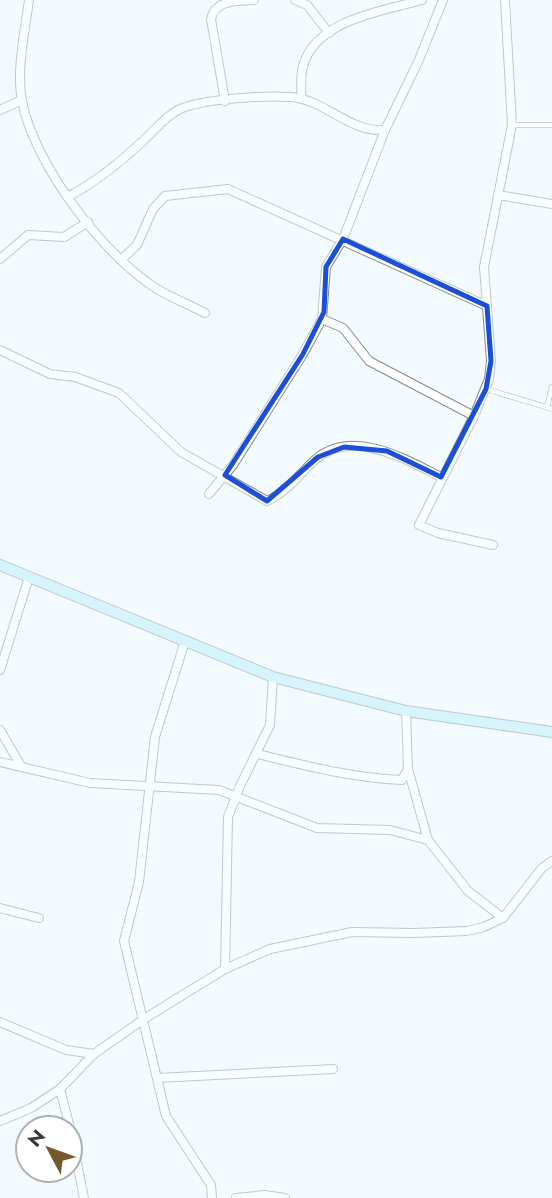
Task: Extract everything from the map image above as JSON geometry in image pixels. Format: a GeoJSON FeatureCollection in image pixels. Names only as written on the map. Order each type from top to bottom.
{"type":"FeatureCollection","features":[{"type":"Feature","properties":{"kind":"street"},"geometry":{"type":"LineString","coordinates":[[29,0],[22,100],[36,146],[88,222],[121,260],[158,289],[205,313]]}},
{"type":"Feature","properties":{"kind":"street"},"geometry":{"type":"LineString","coordinates":[[225,101],[211,19],[213,9],[223,1],[254,0]]}},
{"type":"Feature","properties":{"kind":"street"},"geometry":{"type":"LineString","coordinates":[[295,0],[307,5],[330,33]]}},
{"type":"Feature","properties":{"kind":"street"},"geometry":{"type":"LineString","coordinates":[[301,98],[303,67],[312,49],[330,33],[362,17],[422,0]]}},
{"type":"Feature","properties":{"kind":"street"},"geometry":{"type":"LineString","coordinates":[[209,494],[225,475],[303,354],[321,319],[326,267],[343,239],[384,130],[418,62],[443,0]]}},
{"type":"Feature","properties":{"kind":"street"},"geometry":{"type":"LineString","coordinates":[[493,545],[438,533],[419,525],[486,389],[491,360],[484,267],[512,125],[505,0]]}},
{"type":"Feature","properties":{"kind":"street"},"geometry":{"type":"LineString","coordinates":[[69,196],[115,167],[176,111],[225,101],[301,98],[364,130],[384,130]]}},
{"type":"Feature","properties":{"kind":"street"},"geometry":{"type":"LineString","coordinates":[[0,110],[22,100]]}},
{"type":"Feature","properties":{"kind":"street"},"geometry":{"type":"LineString","coordinates":[[121,260],[138,245],[158,202],[165,196],[228,189],[486,306]]}},
{"type":"Feature","properties":{"kind":"street"},"geometry":{"type":"LineString","coordinates":[[498,195],[552,204]]}},
{"type":"Feature","properties":{"kind":"street"},"geometry":{"type":"LineString","coordinates":[[0,258],[29,235],[64,237],[88,222]]}},
{"type":"Feature","properties":{"kind":"street"},"geometry":{"type":"LineString","coordinates":[[321,319],[348,332],[369,361],[474,416]]}},
{"type":"Feature","properties":{"kind":"street"},"geometry":{"type":"LineString","coordinates":[[0,350],[50,374],[75,377],[109,387],[181,452],[267,501],[318,457],[335,447],[387,451],[441,477]]}},
{"type":"Feature","properties":{"kind":"street"},"geometry":{"type":"LineString","coordinates":[[0,565],[273,677],[407,711],[552,732]]}},
{"type":"Feature","properties":{"kind":"street"},"geometry":{"type":"LineString","coordinates":[[0,670],[29,577]]}},
{"type":"Feature","properties":{"kind":"street"},"geometry":{"type":"LineString","coordinates":[[185,641],[155,737],[139,882],[124,941],[166,1116],[211,1185],[212,1198]]}},
{"type":"Feature","properties":{"kind":"street"},"geometry":{"type":"LineString","coordinates":[[225,969],[228,817],[270,725],[273,677]]}},
{"type":"Feature","properties":{"kind":"street"},"geometry":{"type":"LineString","coordinates":[[407,711],[408,769],[428,840],[468,891],[503,918]]}},
{"type":"Feature","properties":{"kind":"street"},"geometry":{"type":"LineString","coordinates":[[0,730],[21,766]]}},
{"type":"Feature","properties":{"kind":"street"},"geometry":{"type":"LineString","coordinates":[[258,754],[336,773],[385,779],[402,780],[408,769]]}},
{"type":"Feature","properties":{"kind":"street"},"geometry":{"type":"LineString","coordinates":[[0,762],[90,783],[219,790],[317,828],[390,830],[428,840]]}},
{"type":"Feature","properties":{"kind":"street"},"geometry":{"type":"LineString","coordinates":[[0,1121],[32,1108],[60,1089],[94,1054],[144,1018],[225,969],[270,949],[352,932],[467,931],[503,918],[542,868],[552,861]]}},
{"type":"Feature","properties":{"kind":"street"},"geometry":{"type":"LineString","coordinates":[[0,908],[39,918]]}},
{"type":"Feature","properties":{"kind":"street"},"geometry":{"type":"LineString","coordinates":[[0,1022],[66,1049],[94,1054]]}},
{"type":"Feature","properties":{"kind":"street"},"geometry":{"type":"LineString","coordinates":[[157,1078],[333,1069]]}},
{"type":"Feature","properties":{"kind":"street"},"geometry":{"type":"LineString","coordinates":[[60,1089],[66,1114]]}},
{"type":"Feature","properties":{"kind":"street"},"geometry":{"type":"LineString","coordinates":[[236,1198],[265,1195],[285,1198]]}},
{"type":"Feature","properties":{"kind":"lane"},"geometry":{"type":"LineString","coordinates":[[512,125],[552,125]]}},
{"type":"Feature","properties":{"kind":"lane"},"geometry":{"type":"LineString","coordinates":[[486,389],[550,408],[552,387]]}},
{"type":"Feature","properties":{"kind":"highlighted area"},"geometry":{"type":"Polygon","coordinates":[[[343,239],[487,306],[491,361],[486,389],[441,477],[387,451],[344,447],[318,457],[267,501],[225,475],[303,354],[324,312],[326,267],[343,239]]]}}]}
